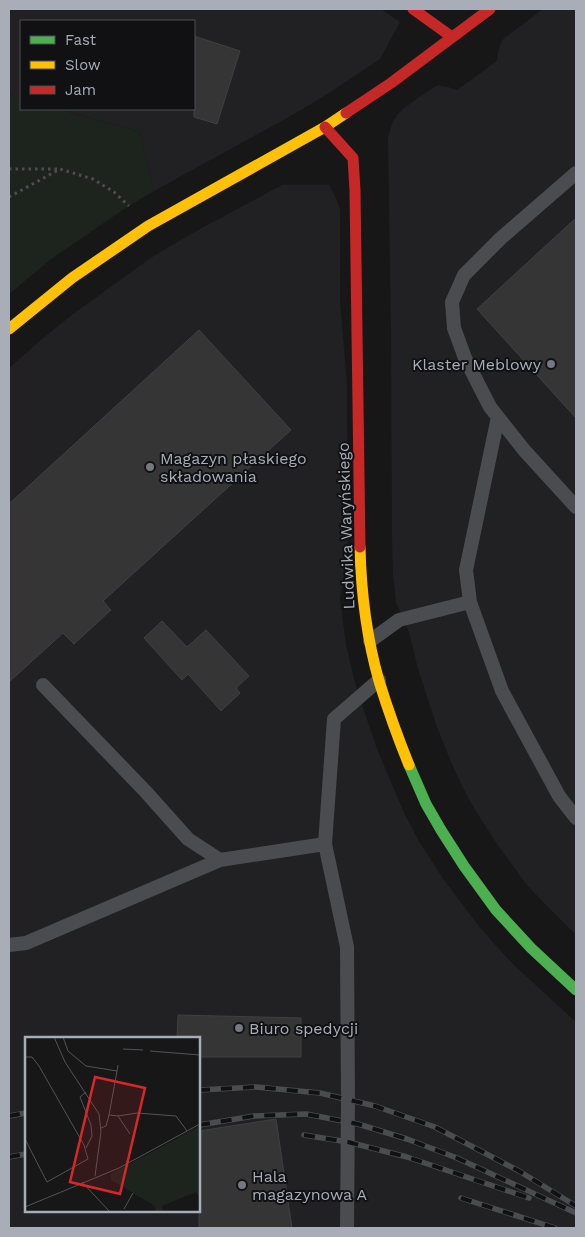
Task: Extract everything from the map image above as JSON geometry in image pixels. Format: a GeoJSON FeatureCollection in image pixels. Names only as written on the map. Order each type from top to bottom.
{"type":"FeatureCollection","features":[{"type":"Feature","properties":{"kind":"street"},"geometry":{"type":"LineString","coordinates":[[413,9],[452,37]]}},
{"type":"Feature","properties":{"kind":"street"},"geometry":{"type":"LineString","coordinates":[[9,329],[72,278],[148,226],[325,127],[390,83],[490,9]]}},
{"type":"Feature","properties":{"kind":"street","name":"Ludwika Waryńskiego"},"geometry":{"type":"LineString","coordinates":[[325,127],[353,158],[361,576],[370,641],[380,680],[399,740],[412,772],[426,804],[441,830],[496,910],[531,948],[576,990]]}},
{"type":"Feature","properties":{"kind":"lane"},"geometry":{"type":"LineString","coordinates":[[576,173],[501,238],[464,274],[452,302],[454,328],[465,358],[490,407],[524,450],[576,506]]}},
{"type":"Feature","properties":{"kind":"lane"},"geometry":{"type":"LineString","coordinates":[[498,417],[466,570],[470,602],[502,691],[559,796],[576,818]]}},
{"type":"Feature","properties":{"kind":"lane"},"geometry":{"type":"LineString","coordinates":[[370,641],[399,620],[470,602]]}},
{"type":"Feature","properties":{"kind":"lane"},"geometry":{"type":"LineString","coordinates":[[347,1228],[346,947],[325,844],[334,719],[380,680]]}},
{"type":"Feature","properties":{"kind":"lane"},"geometry":{"type":"LineString","coordinates":[[43,685],[146,792],[188,839],[220,860]]}},
{"type":"Feature","properties":{"kind":"lane"},"geometry":{"type":"LineString","coordinates":[[9,945],[26,943],[220,860],[325,844]]}},
{"type":"Feature","properties":{"kind":"path"},"geometry":{"type":"LineString","coordinates":[[9,168],[60,169],[94,179],[114,192],[148,226]]}},
{"type":"Feature","properties":{"kind":"path"},"geometry":{"type":"LineString","coordinates":[[9,197],[60,169]]}},
{"type":"Feature","properties":{"kind":"shaded area"},"geometry":{"type":"Polygon","coordinates":[[[9,9],[381,9],[400,22],[380,59],[296,113],[154,191],[140,132],[62,110],[195,110],[195,20],[20,20],[20,98],[9,95],[9,9]]]}},
{"type":"Feature","properties":{"kind":"shaded area"},"geometry":{"type":"Polygon","coordinates":[[[543,9],[576,9],[576,935],[527,885],[497,844],[462,786],[437,727],[418,669],[409,632],[396,602],[393,574],[388,137],[393,121],[404,108],[438,85],[457,90],[497,61],[502,40],[543,9]]]}},
{"type":"Feature","properties":{"kind":"shaded area"},"geometry":{"type":"Polygon","coordinates":[[[9,95],[20,98],[20,110],[62,110],[140,132],[154,191],[130,205],[51,259],[9,294],[9,95]]]}},
{"type":"Feature","properties":{"kind":"shaded area"},"geometry":{"type":"Polygon","coordinates":[[[282,185],[329,185],[335,196],[340,209],[340,301],[347,384],[348,538],[340,599],[346,645],[356,687],[377,749],[405,815],[420,843],[444,880],[478,925],[514,965],[576,1022],[576,1228],[9,1228],[9,368],[73,314],[152,257],[282,185]]]}},
{"type":"Feature","properties":{"kind":"building"},"geometry":{"type":"Polygon","coordinates":[[[195,36],[240,51],[217,124],[194,117],[195,36]]]}},
{"type":"Feature","properties":{"kind":"building","name":"Klaster Meblowy"},"geometry":{"type":"Polygon","coordinates":[[[576,218],[576,418],[477,309],[576,218]]]}},
{"type":"Feature","properties":{"kind":"building","name":"Magazyn płaskiego składowania"},"geometry":{"type":"Polygon","coordinates":[[[199,330],[291,430],[103,601],[111,610],[74,644],[63,633],[9,682],[9,504],[199,330]]]}},
{"type":"Feature","properties":{"kind":"building"},"geometry":{"type":"Polygon","coordinates":[[[162,621],[187,647],[206,630],[249,676],[236,688],[240,693],[221,711],[188,674],[182,680],[144,638],[162,621]]]}},
{"type":"Feature","properties":{"kind":"building","name":"Biuro spedycji"},"geometry":{"type":"Polygon","coordinates":[[[178,1015],[301,1018],[301,1057],[200,1057],[200,1037],[177,1037],[178,1015]]]}},
{"type":"Feature","properties":{"kind":"building","name":"Hala magazynowa A"},"geometry":{"type":"Polygon","coordinates":[[[276,1119],[292,1228],[199,1228],[200,1131],[276,1119]]]}},
{"type":"Feature","properties":{"kind":"railway"},"geometry":{"type":"LineString","coordinates":[[200,1090],[256,1087],[320,1093],[375,1106],[435,1127],[519,1171],[576,1206]]}},
{"type":"Feature","properties":{"kind":"railway"},"geometry":{"type":"LineString","coordinates":[[9,1116],[25,1113]]}},
{"type":"Feature","properties":{"kind":"railway"},"geometry":{"type":"LineString","coordinates":[[200,1125],[254,1116],[306,1114],[358,1124],[407,1139],[457,1158],[576,1213]]}},
{"type":"Feature","properties":{"kind":"railway"},"geometry":{"type":"LineString","coordinates":[[304,1135],[348,1142],[407,1157],[529,1198]]}},
{"type":"Feature","properties":{"kind":"railway"},"geometry":{"type":"LineString","coordinates":[[9,1157],[25,1154]]}},
{"type":"Feature","properties":{"kind":"railway"},"geometry":{"type":"LineString","coordinates":[[461,1198],[555,1228]]}},
{"type":"Feature","properties":{"kind":"traffic: fast"},"geometry":{"type":"LineString","coordinates":[[409,765],[426,804],[441,830],[496,910],[531,948],[576,990]]}},
{"type":"Feature","properties":{"kind":"traffic: slow"},"geometry":{"type":"LineString","coordinates":[[9,329],[72,278],[148,226],[325,127],[346,113]]}},
{"type":"Feature","properties":{"kind":"traffic: slow"},"geometry":{"type":"LineString","coordinates":[[360,547],[365,615],[371,649],[379,681],[409,765]]}},
{"type":"Feature","properties":{"kind":"traffic: jam"},"geometry":{"type":"LineString","coordinates":[[413,9],[452,37]]}},
{"type":"Feature","properties":{"kind":"traffic: jam"},"geometry":{"type":"LineString","coordinates":[[346,113],[391,83],[490,9]]}},
{"type":"Feature","properties":{"kind":"traffic: jam"},"geometry":{"type":"LineString","coordinates":[[325,127],[353,158],[360,547]]}},
{"type":"Feature","properties":{"kind":"place","name":"Klaster Meblowy"},"geometry":{"type":"Point","coordinates":[551,364]}},
{"type":"Feature","properties":{"kind":"place","name":"Magazyn płaskiego składowania"},"geometry":{"type":"Point","coordinates":[150,467]}},
{"type":"Feature","properties":{"kind":"place","name":"Biuro spedycji"},"geometry":{"type":"Point","coordinates":[239,1028]}},
{"type":"Feature","properties":{"kind":"place","name":"Hala magazynowa A"},"geometry":{"type":"Point","coordinates":[242,1185]}}]}
